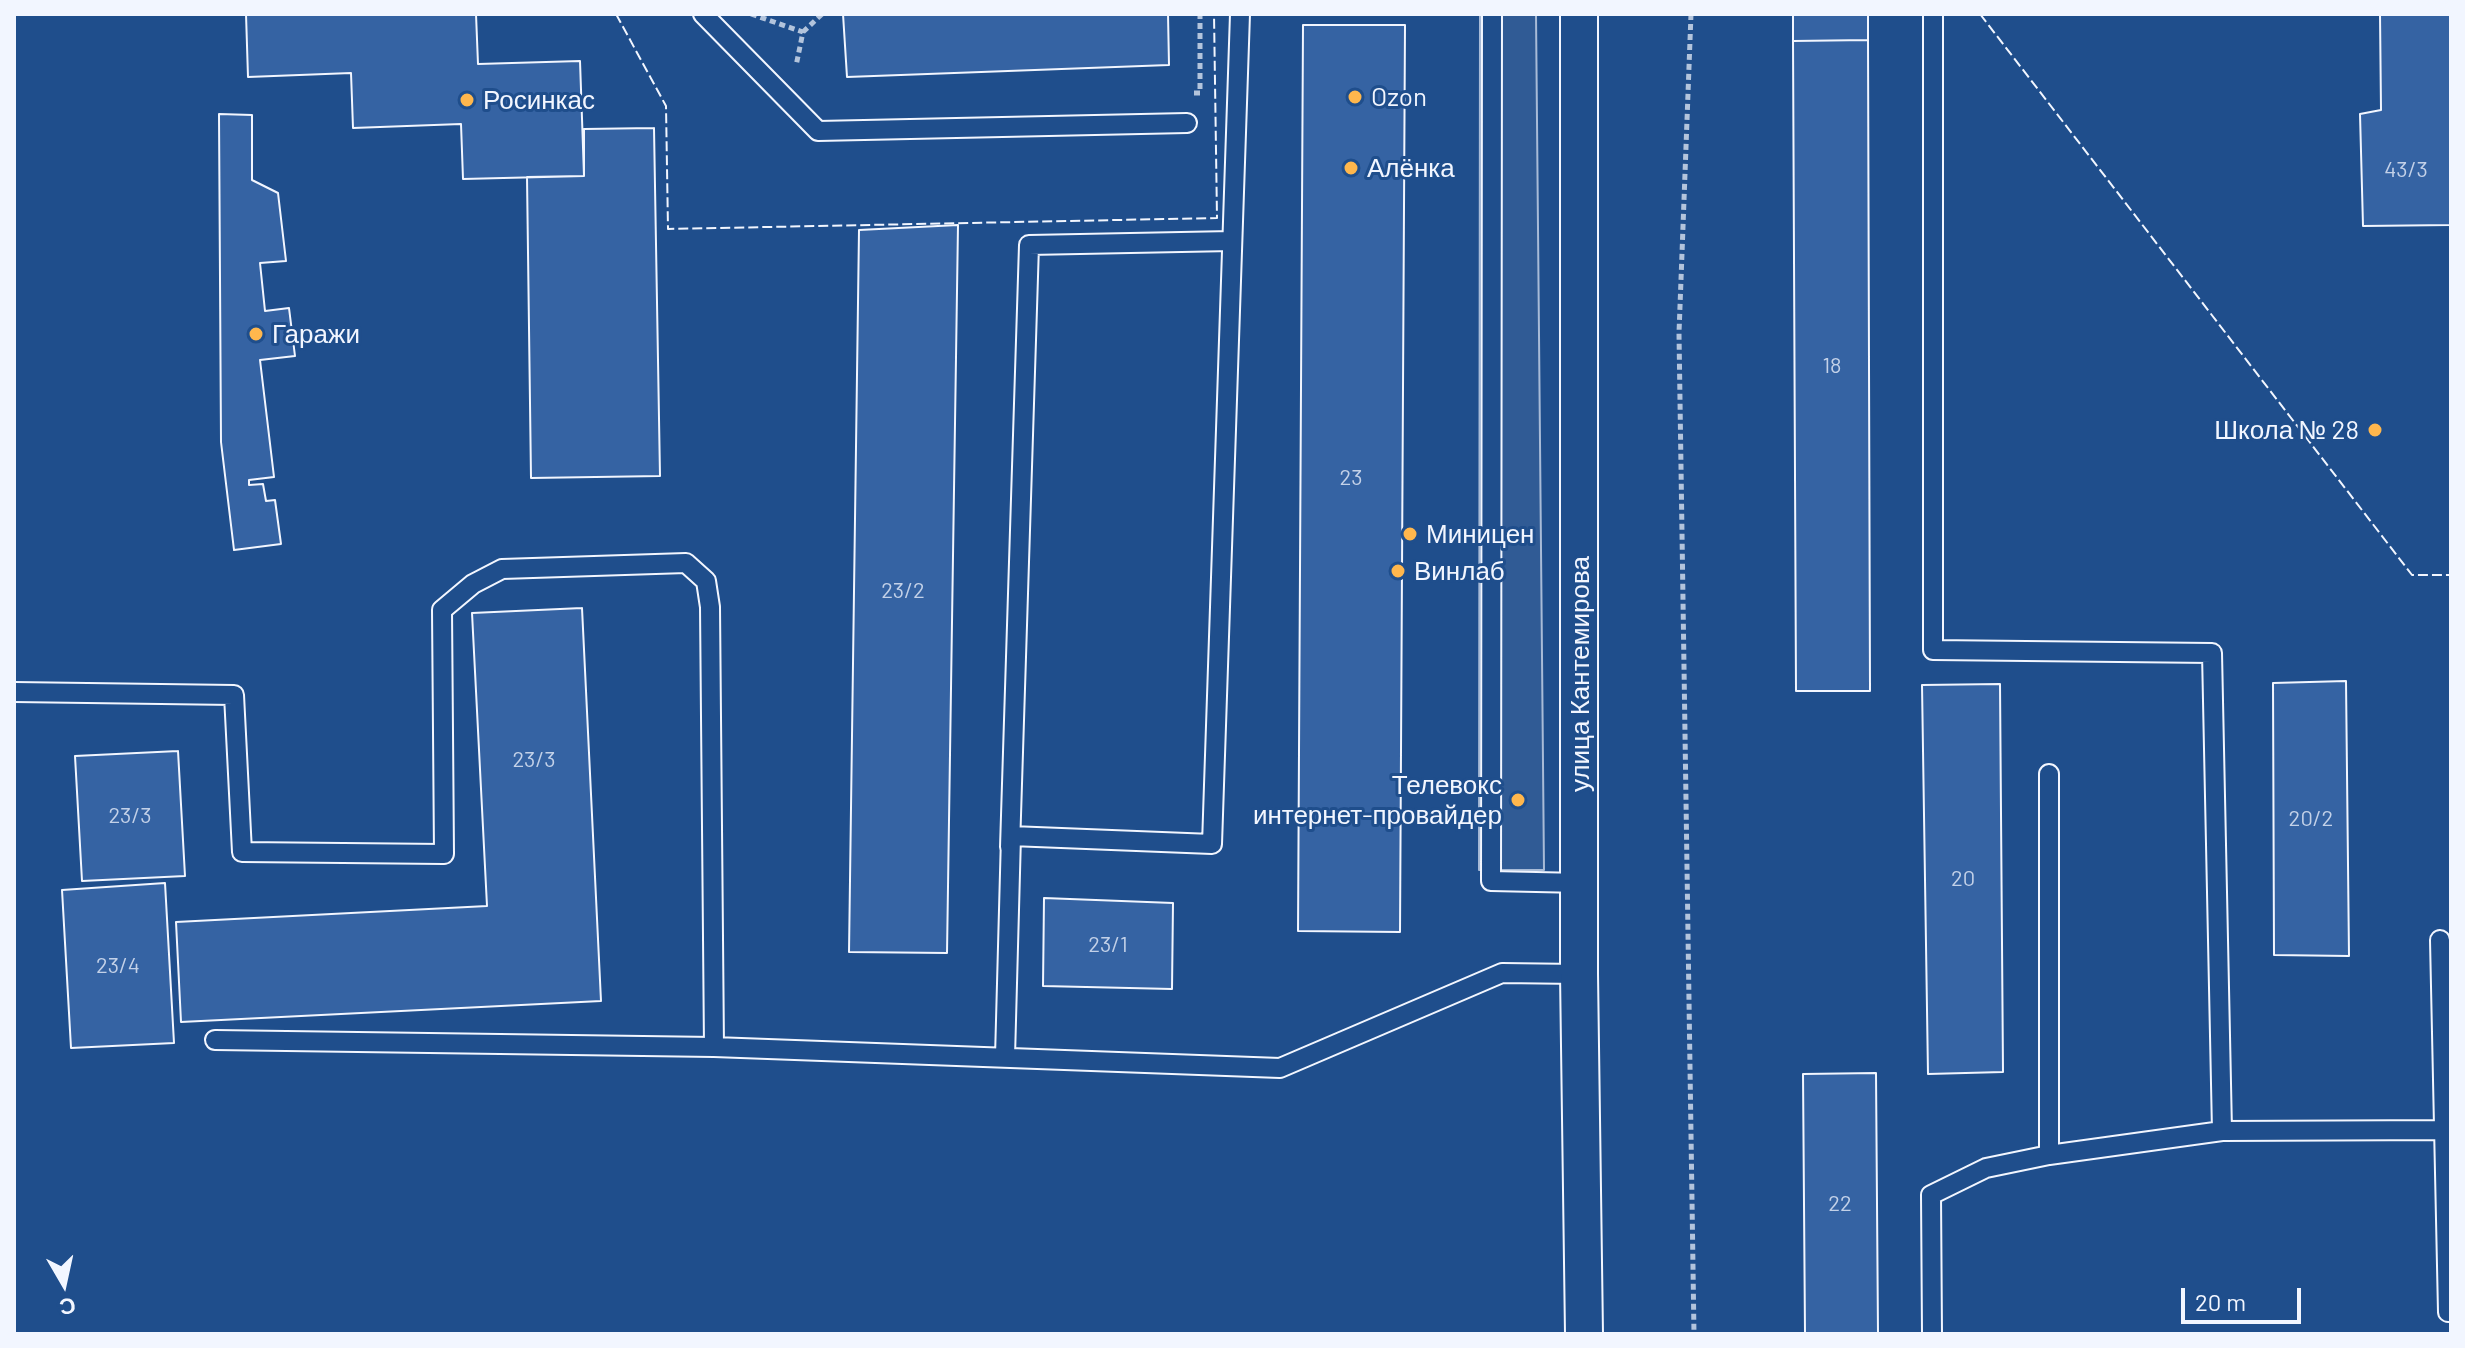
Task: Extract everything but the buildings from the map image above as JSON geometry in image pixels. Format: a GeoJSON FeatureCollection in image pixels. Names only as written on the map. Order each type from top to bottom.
{"type":"FeatureCollection","features":[{"type":"Feature","properties":{"kind":"street","name":"улица Кантемирова"},"geometry":{"type":"LineString","coordinates":[[1579,14],[1579,974],[1584,1334]]}},
{"type":"Feature","properties":{"kind":"lane"},"geometry":{"type":"LineString","coordinates":[[703,14],[818,131],[1187,123]]}},
{"type":"Feature","properties":{"kind":"lane"},"geometry":{"type":"LineString","coordinates":[[1010,857],[1011,836],[1212,844],[1240,14]]}},
{"type":"Feature","properties":{"kind":"lane"},"geometry":{"type":"LineString","coordinates":[[1492,14],[1491,881],[1581,883]]}},
{"type":"Feature","properties":{"kind":"lane"},"geometry":{"type":"LineString","coordinates":[[1933,14],[1933,650],[2212,653],[2222,1131]]}},
{"type":"Feature","properties":{"kind":"lane"},"geometry":{"type":"LineString","coordinates":[[1005,1057],[1029,245],[1232,241]]}},
{"type":"Feature","properties":{"kind":"lane"},"geometry":{"type":"LineString","coordinates":[[14,692],[234,695],[242,852],[444,854],[442,610],[473,584],[502,569],[686,563],[706,581],[710,607],[714,1047]]}},
{"type":"Feature","properties":{"kind":"lane"},"geometry":{"type":"LineString","coordinates":[[2049,774],[2049,1155]]}},
{"type":"Feature","properties":{"kind":"lane"},"geometry":{"type":"LineString","coordinates":[[2440,940],[2448,1312],[2451,1312]]}},
{"type":"Feature","properties":{"kind":"lane"},"geometry":{"type":"LineString","coordinates":[[215,1040],[714,1047],[1280,1068],[1502,973],[1579,974]]}},
{"type":"Feature","properties":{"kind":"lane"},"geometry":{"type":"LineString","coordinates":[[1932,1334],[1931,1195],[1986,1168],[2049,1155],[2222,1131],[2446,1130]]}},
{"type":"Feature","properties":{"kind":"path"},"geometry":{"type":"LineString","coordinates":[[751,14],[803,32]]}},
{"type":"Feature","properties":{"kind":"path"},"geometry":{"type":"LineString","coordinates":[[796,68],[803,32],[822,14]]}},
{"type":"Feature","properties":{"kind":"path"},"geometry":{"type":"LineString","coordinates":[[1184,94],[1200,93],[1200,14]]}},
{"type":"Feature","properties":{"kind":"path"},"geometry":{"type":"LineString","coordinates":[[1691,14],[1679,333],[1694,1334]]}},
{"type":"Feature","properties":{"kind":"shaded area"},"geometry":{"type":"Polygon","coordinates":[[[1480,14],[1536,14],[1544,870],[1479,870],[1480,14]]]}},
{"type":"Feature","properties":{"kind":"fence"},"geometry":{"type":"LineString","coordinates":[[616,14],[666,106],[668,229],[1217,218],[1214,14]]}},
{"type":"Feature","properties":{"kind":"fence"},"geometry":{"type":"LineString","coordinates":[[1980,14],[2412,575],[2451,575]]}},
{"type":"Feature","properties":{"kind":"place","name":"Ozon"},"geometry":{"type":"Point","coordinates":[1355,97]}},
{"type":"Feature","properties":{"kind":"place","name":"Росинкас"},"geometry":{"type":"Point","coordinates":[467,100]}},
{"type":"Feature","properties":{"kind":"place","name":"Алёнка"},"geometry":{"type":"Point","coordinates":[1351,168]}},
{"type":"Feature","properties":{"kind":"place","name":"Гаражи"},"geometry":{"type":"Point","coordinates":[256,334]}},
{"type":"Feature","properties":{"kind":"place","name":"Школа № 28"},"geometry":{"type":"Point","coordinates":[2375,430]}},
{"type":"Feature","properties":{"kind":"place","name":"Миницен"},"geometry":{"type":"Point","coordinates":[1410,534]}},
{"type":"Feature","properties":{"kind":"place","name":"Винлаб"},"geometry":{"type":"Point","coordinates":[1398,571]}},
{"type":"Feature","properties":{"kind":"place","name":"Телевокс интернет-провайдер"},"geometry":{"type":"Point","coordinates":[1518,800]}}]}
